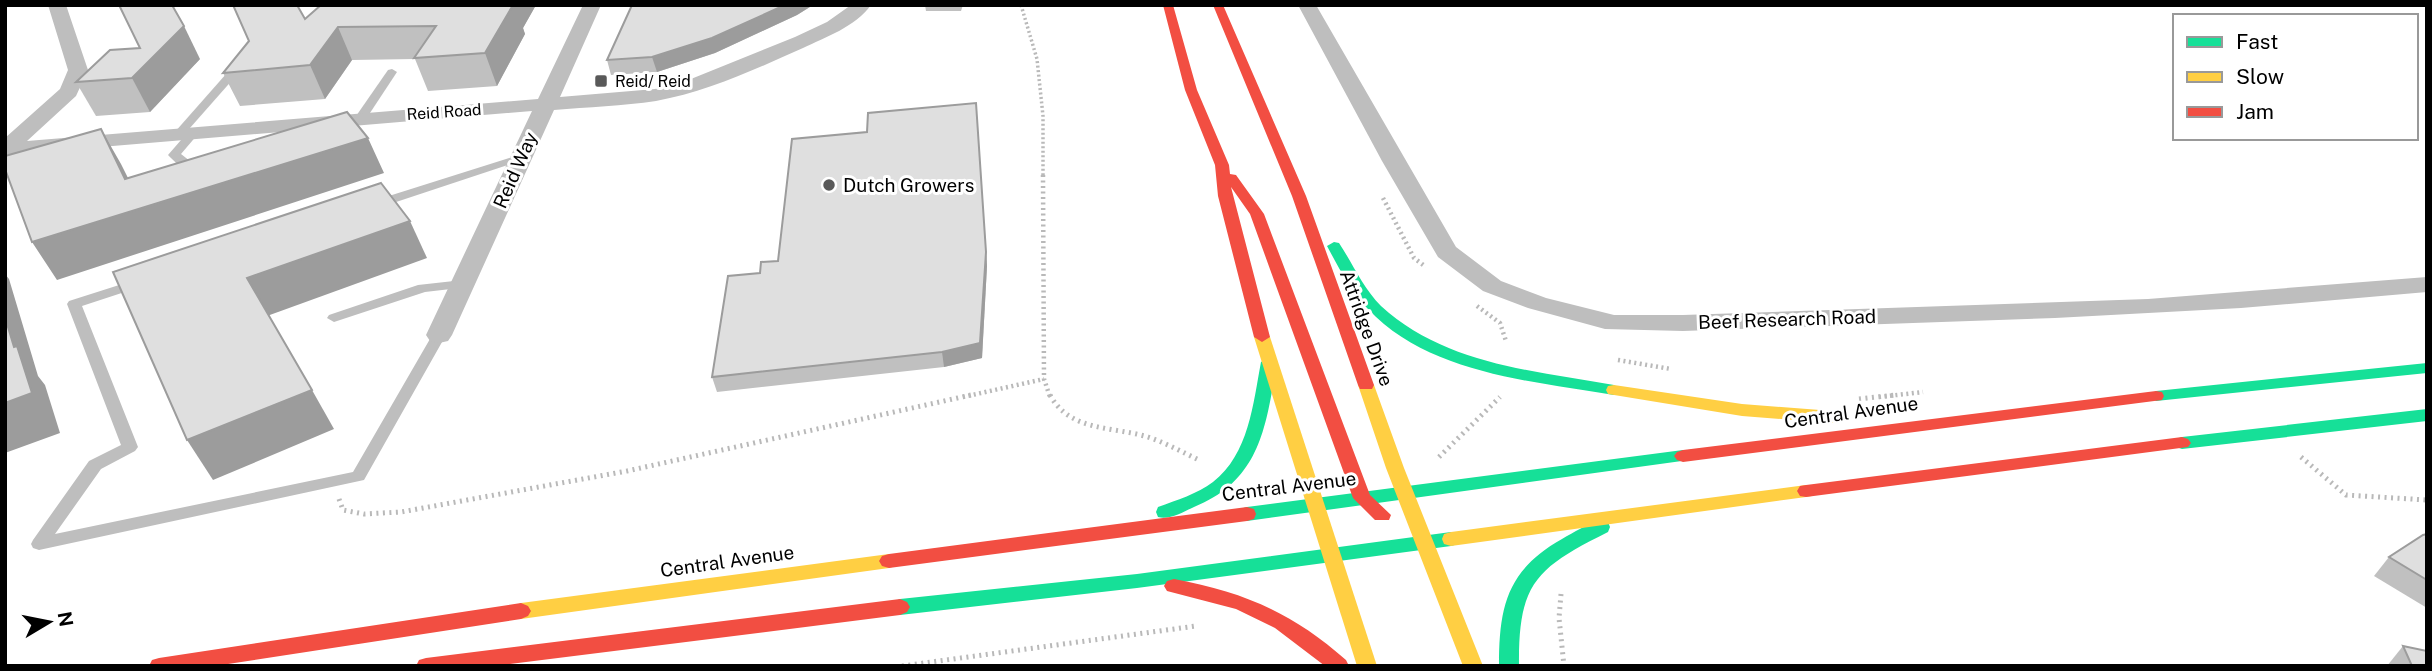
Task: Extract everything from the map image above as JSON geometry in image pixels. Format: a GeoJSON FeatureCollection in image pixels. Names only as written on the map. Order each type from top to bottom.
{"type":"FeatureCollection","features":[{"type":"Feature","properties":{"kind":"main road"},"geometry":{"type":"LineString","coordinates":[[1168,5],[1191,90],[1222,165],[1257,214],[1363,498],[1390,522],[1426,541]]}},
{"type":"Feature","properties":{"kind":"main road","name":"Attridge Drive"},"geometry":{"type":"LineString","coordinates":[[1218,5],[1299,196],[1406,493],[1473,666]]}},
{"type":"Feature","properties":{"kind":"main road"},"geometry":{"type":"LineString","coordinates":[[1222,165],[1225,196],[1269,362],[1317,503],[1367,666]]}},
{"type":"Feature","properties":{"kind":"main road"},"geometry":{"type":"LineString","coordinates":[[1299,196],[1329,237],[1356,286],[1383,316],[1415,337],[1440,349],[1508,370],[1727,410],[1771,415],[1847,417],[1916,425]]}},
{"type":"Feature","properties":{"kind":"main road"},"geometry":{"type":"LineString","coordinates":[[1130,528],[1220,486],[1232,475],[1247,450],[1255,428],[1269,362]]}},
{"type":"Feature","properties":{"kind":"main road","name":"Central Avenue"},"geometry":{"type":"LineString","coordinates":[[159,666],[587,601],[1317,503],[2090,403],[2427,368]]}},
{"type":"Feature","properties":{"kind":"main road"},"geometry":{"type":"LineString","coordinates":[[426,666],[853,612],[1137,581],[2047,459],[2427,415]]}},
{"type":"Feature","properties":{"kind":"main road"},"geometry":{"type":"LineString","coordinates":[[1509,666],[1506,631],[1512,601],[1525,576],[1544,557],[1631,514]]}},
{"type":"Feature","properties":{"kind":"main road"},"geometry":{"type":"LineString","coordinates":[[1137,581],[1234,597],[1255,605],[1276,614],[1311,638],[1339,666]]}},
{"type":"Feature","properties":{"kind":"street","name":"Reid Road"},"geometry":{"type":"LineString","coordinates":[[5,149],[69,92],[79,70],[57,5]]}},
{"type":"Feature","properties":{"kind":"street","name":"Reid Way"},"geometry":{"type":"LineString","coordinates":[[439,335],[592,5]]}},
{"type":"Feature","properties":{"kind":"street","name":"Reid Road"},"geometry":{"type":"LineString","coordinates":[[5,149],[185,134],[291,131],[360,119],[655,95],[691,87],[778,52],[842,22],[862,5]]}},
{"type":"Feature","properties":{"kind":"street","name":"Beef Research Road"},"geometry":{"type":"LineString","coordinates":[[1307,5],[1392,161],[1447,252],[1492,286],[1537,303],[1614,323],[1697,323],[2158,306],[2297,298],[2427,284]]}},
{"type":"Feature","properties":{"kind":"lane"},"geometry":{"type":"LineString","coordinates":[[204,168],[192,169],[174,155],[185,134],[243,61]]}},
{"type":"Feature","properties":{"kind":"lane"},"geometry":{"type":"LineString","coordinates":[[360,119],[392,72]]}},
{"type":"Feature","properties":{"kind":"lane"},"geometry":{"type":"LineString","coordinates":[[361,209],[522,157]]}},
{"type":"Feature","properties":{"kind":"lane"},"geometry":{"type":"LineString","coordinates":[[152,278],[74,304],[130,447],[95,465],[39,544],[358,475],[439,335]]}},
{"type":"Feature","properties":{"kind":"lane"},"geometry":{"type":"LineString","coordinates":[[334,318],[423,288],[463,284]]}},
{"type":"Feature","properties":{"kind":"path"},"geometry":{"type":"LineString","coordinates":[[1021,5],[1037,59],[1043,116],[1044,379],[1048,395],[1057,410],[1068,417],[1089,426],[1153,438],[1232,475]]}},
{"type":"Feature","properties":{"kind":"path"},"geometry":{"type":"LineString","coordinates":[[1500,323],[1509,352]]}},
{"type":"Feature","properties":{"kind":"path"},"geometry":{"type":"LineString","coordinates":[[1615,360],[1641,362],[1674,370]]}},
{"type":"Feature","properties":{"kind":"path"},"geometry":{"type":"LineString","coordinates":[[334,481],[343,510],[364,514],[401,512],[627,471],[1044,379]]}},
{"type":"Feature","properties":{"kind":"path"},"geometry":{"type":"LineString","coordinates":[[1857,399],[1932,391]]}},
{"type":"Feature","properties":{"kind":"path"},"geometry":{"type":"LineString","coordinates":[[2304,460],[2346,495],[2427,500]]}},
{"type":"Feature","properties":{"kind":"path"},"geometry":{"type":"LineString","coordinates":[[1561,591],[1559,618],[1564,666]]}},
{"type":"Feature","properties":{"kind":"path"},"geometry":{"type":"LineString","coordinates":[[902,666],[1208,624]]}},
{"type":"Feature","properties":{"kind":"building"},"geometry":{"type":"Polygon","coordinates":[[[119,5],[172,5],[184,26],[132,78],[76,82],[110,50],[140,48],[119,5]]]}},
{"type":"Feature","properties":{"kind":"building"},"geometry":{"type":"Polygon","coordinates":[[[233,5],[297,5],[305,19],[321,5],[513,5],[485,53],[414,58],[436,26],[338,27],[310,65],[223,73],[249,41],[233,5]]]}},
{"type":"Feature","properties":{"kind":"building"},"geometry":{"type":"Polygon","coordinates":[[[632,5],[785,5],[712,38],[652,57],[607,60],[632,5]]]}},
{"type":"Feature","properties":{"kind":"building"},"geometry":{"type":"Polygon","coordinates":[[[976,103],[986,252],[980,343],[942,352],[712,377],[728,276],[760,273],[761,262],[778,261],[792,139],[867,132],[868,113],[976,103]]]}},
{"type":"Feature","properties":{"kind":"building"},"geometry":{"type":"Polygon","coordinates":[[[347,112],[368,138],[32,242],[5,169],[5,156],[101,129],[125,179],[347,112]]]}},
{"type":"Feature","properties":{"kind":"building"},"geometry":{"type":"Polygon","coordinates":[[[381,183],[410,221],[247,278],[312,390],[187,440],[113,272],[381,183]]]}},
{"type":"Feature","properties":{"kind":"building"},"geometry":{"type":"Polygon","coordinates":[[[5,317],[32,393],[5,403],[5,317]]]}},
{"type":"Feature","properties":{"kind":"building"},"geometry":{"type":"Polygon","coordinates":[[[2427,534],[2427,580],[2389,557],[2427,534]]]}},
{"type":"Feature","properties":{"kind":"building"},"geometry":{"type":"Polygon","coordinates":[[[2403,646],[2427,651],[2427,666],[2412,666],[2403,646]]]}},
{"type":"Feature","properties":{"kind":"traffic: fast"},"geometry":{"type":"LineString","coordinates":[[1334,246],[1358,287],[1376,309],[1400,329],[1427,344],[1488,366],[1614,390]]}},
{"type":"Feature","properties":{"kind":"traffic: fast"},"geometry":{"type":"LineString","coordinates":[[1165,512],[1214,490],[1232,475],[1242,461],[1250,446],[1260,412],[1269,362]]}},
{"type":"Feature","properties":{"kind":"traffic: fast"},"geometry":{"type":"LineString","coordinates":[[2156,396],[2427,368]]}},
{"type":"Feature","properties":{"kind":"traffic: fast"},"geometry":{"type":"LineString","coordinates":[[2182,443],[2427,415]]}},
{"type":"Feature","properties":{"kind":"traffic: fast"},"geometry":{"type":"LineString","coordinates":[[1247,514],[1683,456]]}},
{"type":"Feature","properties":{"kind":"traffic: fast"},"geometry":{"type":"LineString","coordinates":[[1509,666],[1511,613],[1526,578],[1555,552],[1601,527]]}},
{"type":"Feature","properties":{"kind":"traffic: fast"},"geometry":{"type":"LineString","coordinates":[[900,607],[1137,581],[1451,539]]}},
{"type":"Feature","properties":{"kind":"traffic: slow"},"geometry":{"type":"LineString","coordinates":[[1262,337],[1367,666]]}},
{"type":"Feature","properties":{"kind":"traffic: slow"},"geometry":{"type":"LineString","coordinates":[[1366,385],[1395,468],[1473,666]]}},
{"type":"Feature","properties":{"kind":"traffic: slow"},"geometry":{"type":"LineString","coordinates":[[1614,390],[1742,410],[1833,417]]}},
{"type":"Feature","properties":{"kind":"traffic: slow"},"geometry":{"type":"LineString","coordinates":[[1451,539],[1806,491]]}},
{"type":"Feature","properties":{"kind":"traffic: slow"},"geometry":{"type":"LineString","coordinates":[[521,611],[889,561]]}},
{"type":"Feature","properties":{"kind":"traffic: jam"},"geometry":{"type":"LineString","coordinates":[[1168,5],[1191,90],[1222,165],[1225,196],[1262,337]]}},
{"type":"Feature","properties":{"kind":"traffic: jam"},"geometry":{"type":"LineString","coordinates":[[1218,5],[1299,196],[1366,385]]}},
{"type":"Feature","properties":{"kind":"traffic: jam"},"geometry":{"type":"LineString","coordinates":[[1231,178],[1257,214],[1362,498],[1382,515]]}},
{"type":"Feature","properties":{"kind":"traffic: jam"},"geometry":{"type":"LineString","coordinates":[[1683,456],[2156,396]]}},
{"type":"Feature","properties":{"kind":"traffic: jam"},"geometry":{"type":"LineString","coordinates":[[1806,491],[2182,443]]}},
{"type":"Feature","properties":{"kind":"traffic: jam"},"geometry":{"type":"LineString","coordinates":[[889,561],[1247,514]]}},
{"type":"Feature","properties":{"kind":"traffic: jam"},"geometry":{"type":"LineString","coordinates":[[1174,586],[1222,597],[1263,612],[1283,622],[1339,666]]}},
{"type":"Feature","properties":{"kind":"traffic: jam"},"geometry":{"type":"LineString","coordinates":[[426,666],[900,607]]}},
{"type":"Feature","properties":{"kind":"traffic: jam"},"geometry":{"type":"LineString","coordinates":[[159,666],[521,611]]}},
{"type":"Feature","properties":{"kind":"place","name":"Reid/ Reid"},"geometry":{"type":"Point","coordinates":[601,81]}},
{"type":"Feature","properties":{"kind":"place","name":"Dutch Growers"},"geometry":{"type":"Point","coordinates":[829,185]}}]}
